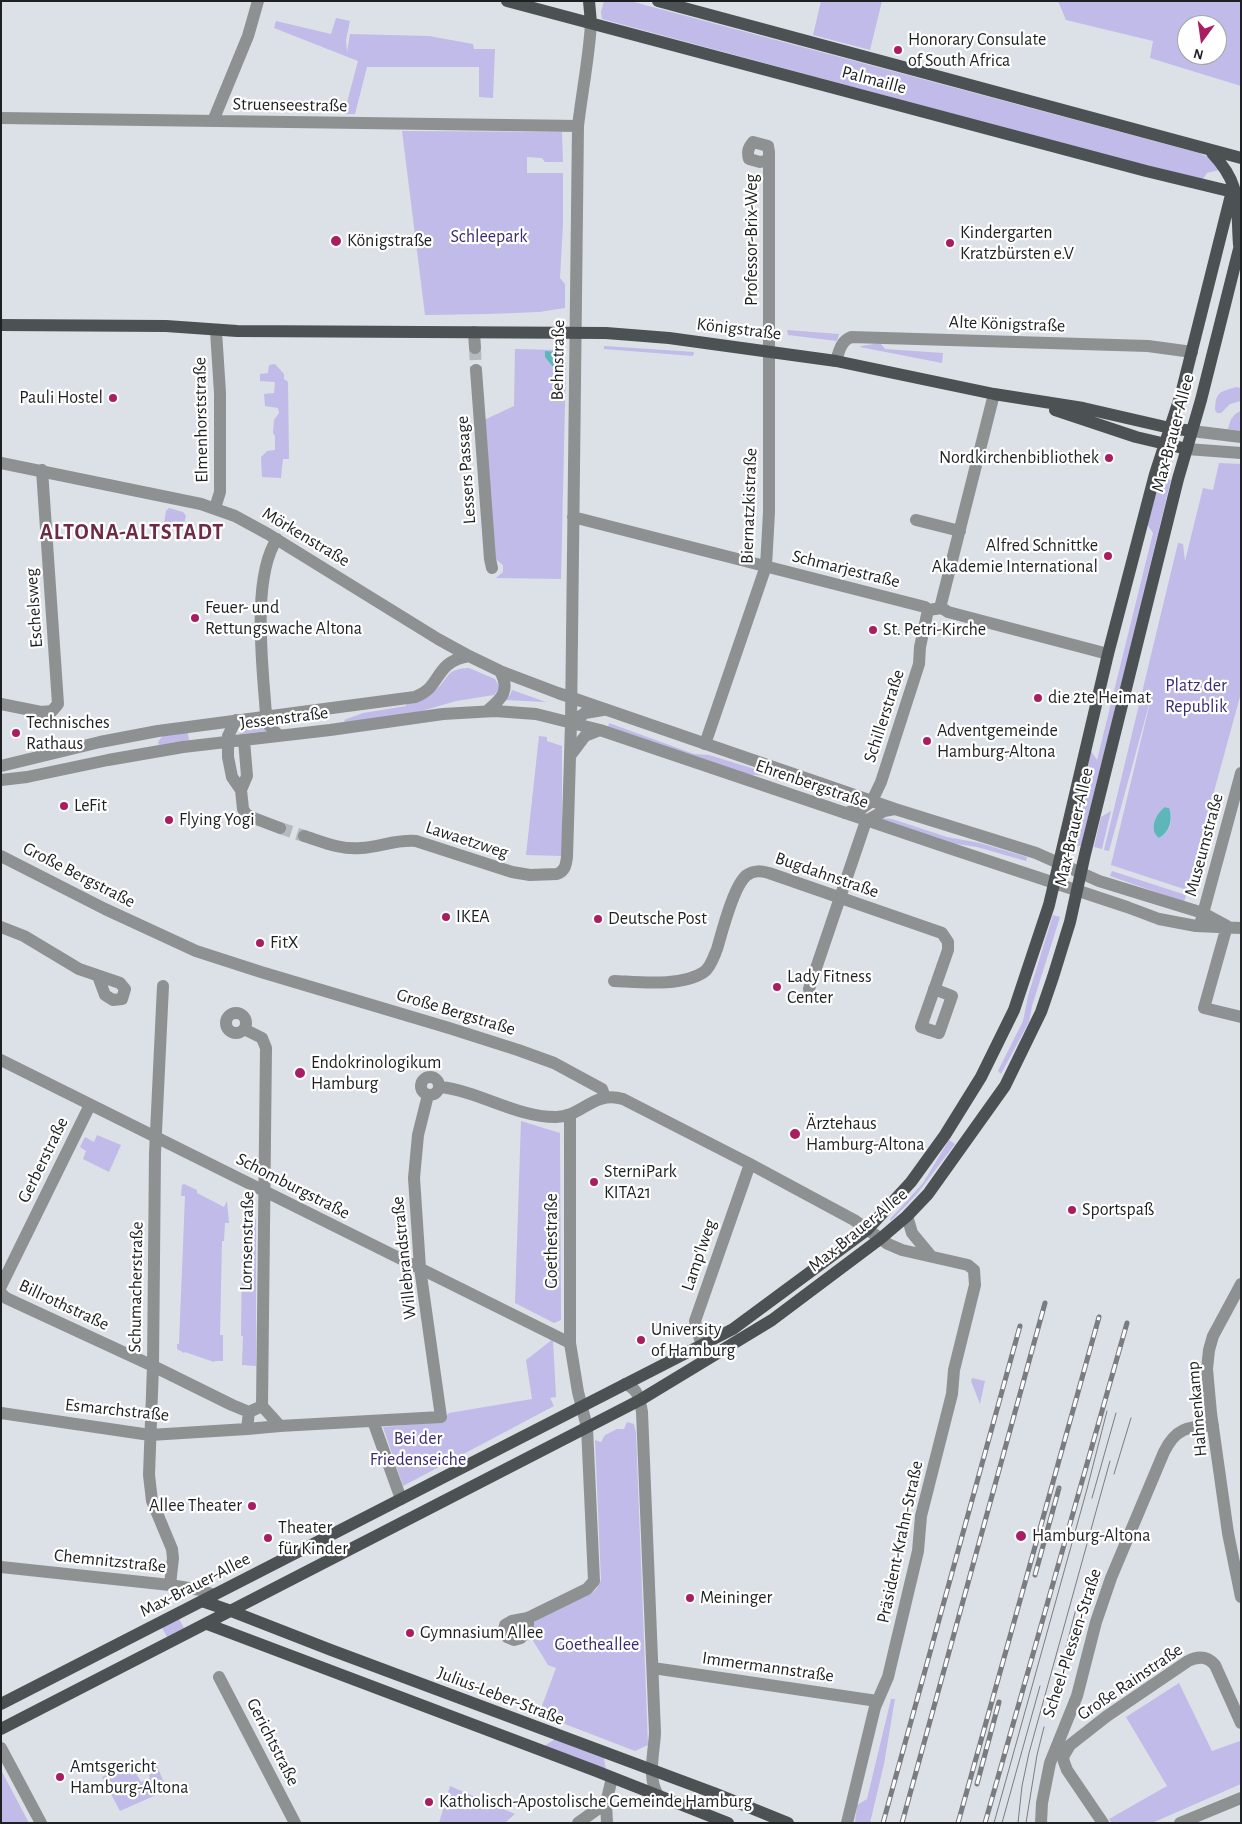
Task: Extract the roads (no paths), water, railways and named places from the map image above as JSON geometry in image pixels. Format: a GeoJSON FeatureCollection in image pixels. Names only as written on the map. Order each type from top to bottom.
{"type":"FeatureCollection","features":[{"type":"Feature","properties":{"kind":"main road","name":"Palmaille"},"geometry":{"type":"LineString","coordinates":[[507,1],[1146,171],[1238,190]]}},
{"type":"Feature","properties":{"kind":"main road"},"geometry":{"type":"LineString","coordinates":[[589,1],[590,23]]}},
{"type":"Feature","properties":{"kind":"main road","name":"Palmaille"},"geometry":{"type":"LineString","coordinates":[[658,1],[1241,158]]}},
{"type":"Feature","properties":{"kind":"main road"},"geometry":{"type":"LineString","coordinates":[[1208,150],[1223,162],[1234,178],[1238,190]]}},
{"type":"Feature","properties":{"kind":"main road","name":"Max-Brauer-Allee"},"geometry":{"type":"LineString","coordinates":[[1,1729],[640,1400],[772,1320],[880,1239],[907,1216],[938,1181],[1005,1086],[1041,1012],[1053,977],[1077,890],[1156,566],[1240,243],[1238,190]]}},
{"type":"Feature","properties":{"kind":"main road","name":"Max-Brauer-Allee"},"geometry":{"type":"LineString","coordinates":[[1,1704],[733,1329],[867,1230],[887,1210],[920,1170],[978,1084],[1014,1010],[1049,905],[1108,654],[1155,474],[1238,190]]}},
{"type":"Feature","properties":{"kind":"main road","name":"Königstraße"},"geometry":{"type":"LineString","coordinates":[[1,325],[166,326],[216,330],[606,333],[669,338],[770,350],[836,361],[994,394],[1083,408],[1170,428]]}},
{"type":"Feature","properties":{"kind":"main road","name":"Königstraße"},"geometry":{"type":"LineString","coordinates":[[1019,398],[1136,437],[1164,444]]}},
{"type":"Feature","properties":{"kind":"main road"},"geometry":{"type":"LineString","coordinates":[[1170,428],[1192,431]]}},
{"type":"Feature","properties":{"kind":"main road"},"geometry":{"type":"LineString","coordinates":[[1164,444],[1187,449]]}},
{"type":"Feature","properties":{"kind":"main road","name":"Max-Brauer-Allee"},"geometry":{"type":"LineString","coordinates":[[772,1320],[775,1307],[820,1272],[823,1263]]}},
{"type":"Feature","properties":{"kind":"main road"},"geometry":{"type":"LineString","coordinates":[[670,1381],[689,1352]]}},
{"type":"Feature","properties":{"kind":"main road","name":"Julius-Leber-Straße"},"geometry":{"type":"LineString","coordinates":[[202,1601],[788,1823]]}},
{"type":"Feature","properties":{"kind":"main road","name":"Julius-Leber-Straße"},"geometry":{"type":"LineString","coordinates":[[207,1624],[728,1823]]}},
{"type":"Feature","properties":{"kind":"street"},"geometry":{"type":"LineString","coordinates":[[212,121],[248,36],[258,1]]}},
{"type":"Feature","properties":{"kind":"street","name":"Behnstraße"},"geometry":{"type":"LineString","coordinates":[[560,872],[565,867],[567,857],[571,722],[578,126],[590,47],[590,23]]}},
{"type":"Feature","properties":{"kind":"street","name":"Struenseestraße"},"geometry":{"type":"LineString","coordinates":[[1,118],[578,126]]}},
{"type":"Feature","properties":{"kind":"street","name":"Professor-Brix-Weg"},"geometry":{"type":"LineString","coordinates":[[769,160],[770,350]]}},
{"type":"Feature","properties":{"kind":"street","name":"Elmenhorststraße"},"geometry":{"type":"LineString","coordinates":[[215,508],[220,492],[220,394],[216,330]]}},
{"type":"Feature","properties":{"kind":"street"},"geometry":{"type":"LineString","coordinates":[[474,332],[475,348]]}},
{"type":"Feature","properties":{"kind":"street","name":"Alte Königstraße"},"geometry":{"type":"LineString","coordinates":[[836,361],[840,347],[851,337],[1148,346],[1192,352]]}},
{"type":"Feature","properties":{"kind":"street","name":"Biernatzkistraße"},"geometry":{"type":"LineString","coordinates":[[705,744],[766,566],[769,512],[770,350]]}},
{"type":"Feature","properties":{"kind":"street","name":"Lessers Passage"},"geometry":{"type":"LineString","coordinates":[[476,370],[492,568]]}},
{"type":"Feature","properties":{"kind":"street"},"geometry":{"type":"LineString","coordinates":[[942,608],[941,604],[994,394]]}},
{"type":"Feature","properties":{"kind":"street"},"geometry":{"type":"LineString","coordinates":[[1192,431],[1241,437]]}},
{"type":"Feature","properties":{"kind":"street"},"geometry":{"type":"LineString","coordinates":[[1187,449],[1241,453]]}},
{"type":"Feature","properties":{"kind":"street","name":"Mörkenstraße"},"geometry":{"type":"LineString","coordinates":[[1,463],[42,470],[215,508],[236,516],[469,656],[500,671],[571,698]]}},
{"type":"Feature","properties":{"kind":"street","name":"Eschelsweg"},"geometry":{"type":"LineString","coordinates":[[1,704],[41,712],[52,711],[58,704],[42,470]]}},
{"type":"Feature","properties":{"kind":"street","name":"Schmarjestraße"},"geometry":{"type":"LineString","coordinates":[[573,517],[925,607],[928,610],[942,608],[948,612],[1108,654]]}},
{"type":"Feature","properties":{"kind":"street"},"geometry":{"type":"LineString","coordinates":[[916,520],[960,531]]}},
{"type":"Feature","properties":{"kind":"street"},"geometry":{"type":"LineString","coordinates":[[277,539],[271,548],[260,603],[266,716],[268,724],[279,736]]}},
{"type":"Feature","properties":{"kind":"street","name":"Schillerstraße"},"geometry":{"type":"LineString","coordinates":[[872,801],[881,782],[916,675],[928,610]]}},
{"type":"Feature","properties":{"kind":"street","name":"Jessenstraße"},"geometry":{"type":"LineString","coordinates":[[1,766],[130,736],[415,697],[427,690],[450,662],[469,656]]}},
{"type":"Feature","properties":{"kind":"street"},"geometry":{"type":"LineString","coordinates":[[487,711],[504,693],[505,682],[500,671]]}},
{"type":"Feature","properties":{"kind":"street","name":"Ehrenbergstraße"},"geometry":{"type":"LineString","coordinates":[[571,698],[872,801],[1036,853],[1081,873]]}},
{"type":"Feature","properties":{"kind":"street"},"geometry":{"type":"LineString","coordinates":[[571,722],[585,713],[604,710]]}},
{"type":"Feature","properties":{"kind":"street","name":"Jessenstraße"},"geometry":{"type":"LineString","coordinates":[[1,780],[27,777],[141,754],[443,714],[487,711],[536,714],[571,722]]}},
{"type":"Feature","properties":{"kind":"street"},"geometry":{"type":"LineString","coordinates":[[236,720],[228,736],[228,757],[232,777],[241,790],[243,809],[246,814],[280,828]]}},
{"type":"Feature","properties":{"kind":"street","name":"Ehrenbergstraße"},"geometry":{"type":"LineString","coordinates":[[571,722],[600,730],[1077,890]]}},
{"type":"Feature","properties":{"kind":"street"},"geometry":{"type":"LineString","coordinates":[[570,756],[585,736],[600,730]]}},
{"type":"Feature","properties":{"kind":"street"},"geometry":{"type":"LineString","coordinates":[[241,790],[247,776],[244,740]]}},
{"type":"Feature","properties":{"kind":"street","name":"Museumstraße"},"geometry":{"type":"LineString","coordinates":[[1199,926],[1241,773]]}},
{"type":"Feature","properties":{"kind":"street"},"geometry":{"type":"LineString","coordinates":[[844,813],[862,809],[872,801]]}},
{"type":"Feature","properties":{"kind":"street"},"geometry":{"type":"LineString","coordinates":[[809,989],[866,820],[895,808]]}},
{"type":"Feature","properties":{"kind":"street","name":"Lawaetzweg"},"geometry":{"type":"LineString","coordinates":[[304,836],[336,846],[352,848],[366,848],[404,840],[416,841],[512,872],[530,875],[560,872]]}},
{"type":"Feature","properties":{"kind":"street","name":"Große Bergstraße"},"geometry":{"type":"LineString","coordinates":[[1,856],[105,909],[196,951],[252,970],[449,1028],[518,1050],[554,1064],[602,1089],[605,1097],[610,1096],[623,1099],[849,1217],[894,1247],[971,1267]]}},
{"type":"Feature","properties":{"kind":"street","name":"Bugdahnstraße"},"geometry":{"type":"LineString","coordinates":[[614,981],[662,982],[686,979],[705,971],[714,957],[738,885],[744,877],[753,872],[769,873],[942,933],[948,942],[948,950],[934,989]]}},
{"type":"Feature","properties":{"kind":"street"},"geometry":{"type":"LineString","coordinates":[[1081,873],[1204,913],[1227,926]]}},
{"type":"Feature","properties":{"kind":"street"},"geometry":{"type":"LineString","coordinates":[[1077,890],[1127,906],[1159,919],[1199,926],[1241,928]]}},
{"type":"Feature","properties":{"kind":"street"},"geometry":{"type":"LineString","coordinates":[[1227,926],[1204,1008],[1241,1017]]}},
{"type":"Feature","properties":{"kind":"street"},"geometry":{"type":"LineString","coordinates":[[1,927],[24,936],[69,964],[98,976]]}},
{"type":"Feature","properties":{"kind":"street","name":"Schumacherstraße"},"geometry":{"type":"LineString","coordinates":[[164,986],[155,1160],[153,1366],[149,1475],[156,1511],[172,1549],[170,1585]]}},
{"type":"Feature","properties":{"kind":"street","name":"Lornsenstraße"},"geometry":{"type":"LineString","coordinates":[[244,1029],[262,1038],[266,1048],[266,1191],[262,1406]]}},
{"type":"Feature","properties":{"kind":"street","name":"Schomburgstraße"},"geometry":{"type":"LineString","coordinates":[[1,1060],[570,1343]]}},
{"type":"Feature","properties":{"kind":"street","name":"Willebrandstraße"},"geometry":{"type":"LineString","coordinates":[[373,1421],[441,1417],[420,1268],[414,1178],[418,1135],[428,1095],[437,1092],[440,1087],[459,1089],[542,1117],[558,1118],[570,1115]]}},
{"type":"Feature","properties":{"kind":"street"},"geometry":{"type":"LineString","coordinates":[[570,1115],[582,1107],[605,1097]]}},
{"type":"Feature","properties":{"kind":"street","name":"Gerberstraße"},"geometry":{"type":"LineString","coordinates":[[1,1286],[90,1104]]}},
{"type":"Feature","properties":{"kind":"street","name":"Goethestraße"},"geometry":{"type":"LineString","coordinates":[[570,1115],[570,1343],[582,1406]]}},
{"type":"Feature","properties":{"kind":"street","name":"Lamp'lweg"},"geometry":{"type":"LineString","coordinates":[[708,1358],[696,1328],[696,1317],[750,1164]]}},
{"type":"Feature","properties":{"kind":"street"},"geometry":{"type":"LineString","coordinates":[[907,1216],[912,1233],[931,1256]]}},
{"type":"Feature","properties":{"kind":"street","name":"Präsident-Krahn-Straße"},"geometry":{"type":"LineString","coordinates":[[847,1823],[878,1701],[888,1677],[918,1552],[921,1516],[952,1394],[954,1370],[975,1285],[975,1274],[971,1267]]}},
{"type":"Feature","properties":{"kind":"street","name":"Hahnenkamp"},"geometry":{"type":"LineString","coordinates":[[1241,1284],[1217,1328],[1209,1350],[1207,1375],[1228,1533],[1241,1597]]}},
{"type":"Feature","properties":{"kind":"street","name":"Billrothstraße"},"geometry":{"type":"LineString","coordinates":[[1,1293],[6,1298],[248,1412]]}},
{"type":"Feature","properties":{"kind":"street"},"geometry":{"type":"LineString","coordinates":[[625,1384],[632,1386],[640,1400],[642,1420],[653,1668],[655,1733],[653,1771],[654,1784],[658,1795]]}},
{"type":"Feature","properties":{"kind":"street"},"geometry":{"type":"LineString","coordinates":[[247,1429],[248,1412],[262,1406],[280,1426]]}},
{"type":"Feature","properties":{"kind":"street"},"geometry":{"type":"LineString","coordinates":[[528,1618],[587,1589],[594,1580],[587,1427],[582,1406]]}},
{"type":"Feature","properties":{"kind":"street","name":"Esmarchstraße"},"geometry":{"type":"LineString","coordinates":[[1,1413],[150,1434],[229,1431],[373,1421]]}},
{"type":"Feature","properties":{"kind":"street"},"geometry":{"type":"LineString","coordinates":[[373,1421],[401,1499]]}},
{"type":"Feature","properties":{"kind":"street","name":"Scheel-Plessen-Straße"},"geometry":{"type":"LineString","coordinates":[[1041,1823],[1042,1803],[1050,1763],[1077,1696],[1096,1622],[1111,1578],[1164,1452],[1178,1432],[1191,1427],[1213,1425]]}},
{"type":"Feature","properties":{"kind":"street","name":"Chemnitzstraße"},"geometry":{"type":"LineString","coordinates":[[1,1567],[170,1585],[202,1590],[214,1595]]}},
{"type":"Feature","properties":{"kind":"street","name":"Große Rainstraße"},"geometry":{"type":"LineString","coordinates":[[1103,1823],[1064,1764],[1063,1757],[1067,1748],[1106,1716],[1188,1661],[1198,1657],[1205,1658],[1214,1664],[1241,1723]]}},
{"type":"Feature","properties":{"kind":"street","name":"Immermannstraße"},"geometry":{"type":"LineString","coordinates":[[653,1668],[878,1701]]}},
{"type":"Feature","properties":{"kind":"street","name":"Gerichtstraße"},"geometry":{"type":"LineString","coordinates":[[220,1676],[295,1823]]}},
{"type":"Feature","properties":{"kind":"street"},"geometry":{"type":"LineString","coordinates":[[1,1748],[42,1823]]}},
{"type":"Feature","properties":{"kind":"street"},"geometry":{"type":"LineString","coordinates":[[607,1823],[606,1803],[612,1778]]}},
{"type":"Feature","properties":{"kind":"street"},"geometry":{"type":"LineString","coordinates":[[1180,1823],[1241,1798]]}},
{"type":"Feature","properties":{"kind":"street"},"geometry":{"type":"LineString","coordinates":[[578,1823],[606,1803]]}},
{"type":"Feature","properties":{"kind":"water"},"geometry":{"type":"Polygon","coordinates":[[[545,351],[557,352],[565,360],[565,373],[558,373],[545,357],[545,351]]]}},
{"type":"Feature","properties":{"kind":"water"},"geometry":{"type":"Polygon","coordinates":[[[1165,807],[1169,808],[1170,825],[1159,838],[1154,831],[1154,822],[1165,807]]]}},
{"type":"Feature","properties":{"kind":"tunnel"},"geometry":{"type":"LineString","coordinates":[[475,348],[476,370]]}},
{"type":"Feature","properties":{"kind":"tunnel"},"geometry":{"type":"LineString","coordinates":[[280,828],[304,836]]}},
{"type":"Feature","properties":{"kind":"tram line"},"geometry":{"type":"LineString","coordinates":[[994,1823],[1107,1411]]}},
{"type":"Feature","properties":{"kind":"tram line"},"geometry":{"type":"LineString","coordinates":[[1092,1498],[1116,1413]]}},
{"type":"Feature","properties":{"kind":"tram line"},"geometry":{"type":"LineString","coordinates":[[1114,1474],[1131,1418]]}},
{"type":"Feature","properties":{"kind":"tram line"},"geometry":{"type":"LineString","coordinates":[[1018,1823],[1022,1786],[1029,1753],[1110,1461]]}},
{"type":"Feature","properties":{"kind":"tram line"},"geometry":{"type":"LineString","coordinates":[[1066,1647],[1076,1609]]}},
{"type":"Feature","properties":{"kind":"tram line"},"geometry":{"type":"LineString","coordinates":[[1002,1823],[1040,1686]]}},
{"type":"Feature","properties":{"kind":"tram line"},"geometry":{"type":"LineString","coordinates":[[1026,1823],[1037,1755],[1044,1727]]}},
{"type":"Feature","properties":{"kind":"railway"},"geometry":{"type":"LineString","coordinates":[[902,1823],[1045,1303]]}},
{"type":"Feature","properties":{"kind":"railway"},"geometry":{"type":"LineString","coordinates":[[958,1823],[1099,1317]]}},
{"type":"Feature","properties":{"kind":"railway"},"geometry":{"type":"LineString","coordinates":[[985,1823],[1127,1323]]}},
{"type":"Feature","properties":{"kind":"railway"},"geometry":{"type":"LineString","coordinates":[[883,1823],[1020,1326]]}},
{"type":"Feature","properties":{"kind":"railway"},"geometry":{"type":"LineString","coordinates":[[1035,1575],[1059,1488]]}},
{"type":"Feature","properties":{"kind":"railway"},"geometry":{"type":"LineString","coordinates":[[977,1784],[999,1702]]}},
{"type":"Feature","properties":{"kind":"place","name":"Honorary Consulate of South Africa"},"geometry":{"type":"Point","coordinates":[898,50]}},
{"type":"Feature","properties":{"kind":"place","name":"Königstraße"},"geometry":{"type":"Point","coordinates":[336,241]}},
{"type":"Feature","properties":{"kind":"place","name":"Kindergarten Kratzbürsten e.V"},"geometry":{"type":"Point","coordinates":[950,243]}},
{"type":"Feature","properties":{"kind":"place","name":"Pauli Hostel"},"geometry":{"type":"Point","coordinates":[113,398]}},
{"type":"Feature","properties":{"kind":"place","name":"Nordkirchenbibliothek"},"geometry":{"type":"Point","coordinates":[1109,458]}},
{"type":"Feature","properties":{"kind":"place","name":"Alfred Schnittke Akademie International"},"geometry":{"type":"Point","coordinates":[1108,556]}},
{"type":"Feature","properties":{"kind":"place","name":"Feuer- und Rettungswache Altona"},"geometry":{"type":"Point","coordinates":[195,618]}},
{"type":"Feature","properties":{"kind":"place","name":"St. Petri-Kirche"},"geometry":{"type":"Point","coordinates":[873,630]}},
{"type":"Feature","properties":{"kind":"place","name":"die 2te Heimat"},"geometry":{"type":"Point","coordinates":[1038,698]}},
{"type":"Feature","properties":{"kind":"place","name":"Technisches Rathaus"},"geometry":{"type":"Point","coordinates":[16,733]}},
{"type":"Feature","properties":{"kind":"place","name":"Adventgemeinde Hamburg-Altona"},"geometry":{"type":"Point","coordinates":[927,741]}},
{"type":"Feature","properties":{"kind":"place","name":"LeFit"},"geometry":{"type":"Point","coordinates":[64,806]}},
{"type":"Feature","properties":{"kind":"place","name":"Flying Yogi"},"geometry":{"type":"Point","coordinates":[169,820]}},
{"type":"Feature","properties":{"kind":"place","name":"IKEA"},"geometry":{"type":"Point","coordinates":[446,917]}},
{"type":"Feature","properties":{"kind":"place","name":"Deutsche Post"},"geometry":{"type":"Point","coordinates":[598,919]}},
{"type":"Feature","properties":{"kind":"place","name":"FitX"},"geometry":{"type":"Point","coordinates":[260,943]}},
{"type":"Feature","properties":{"kind":"place","name":"Lady Fitness Center"},"geometry":{"type":"Point","coordinates":[777,987]}},
{"type":"Feature","properties":{"kind":"place","name":"Endokrinologikum Hamburg"},"geometry":{"type":"Point","coordinates":[300,1073]}},
{"type":"Feature","properties":{"kind":"place","name":"Ärztehaus Hamburg-Altona"},"geometry":{"type":"Point","coordinates":[795,1134]}},
{"type":"Feature","properties":{"kind":"place","name":"SterniPark KITA21"},"geometry":{"type":"Point","coordinates":[594,1182]}},
{"type":"Feature","properties":{"kind":"place","name":"Sportspaß"},"geometry":{"type":"Point","coordinates":[1072,1210]}},
{"type":"Feature","properties":{"kind":"place","name":"University of Hamburg"},"geometry":{"type":"Point","coordinates":[641,1340]}},
{"type":"Feature","properties":{"kind":"place","name":"Allee Theater"},"geometry":{"type":"Point","coordinates":[252,1506]}},
{"type":"Feature","properties":{"kind":"place","name":"Hamburg-Altona"},"geometry":{"type":"Point","coordinates":[1021,1536]}},
{"type":"Feature","properties":{"kind":"place","name":"Theater für Kinder"},"geometry":{"type":"Point","coordinates":[268,1538]}},
{"type":"Feature","properties":{"kind":"place","name":"Meininger"},"geometry":{"type":"Point","coordinates":[690,1598]}},
{"type":"Feature","properties":{"kind":"place","name":"Gymnasium Allee"},"geometry":{"type":"Point","coordinates":[410,1633]}},
{"type":"Feature","properties":{"kind":"place","name":"Amtsgericht Hamburg-Altona"},"geometry":{"type":"Point","coordinates":[60,1777]}},
{"type":"Feature","properties":{"kind":"place","name":"Katholisch-Apostolische Gemeinde Hamburg"},"geometry":{"type":"Point","coordinates":[429,1802]}},
{"type":"Feature","properties":{"kind":"district","name":"ALTONA-ALTSTADT"},"geometry":{"type":"Point","coordinates":[132,532]}},
{"type":"Feature","properties":{"kind":"park label","name":"Schleepark"},"geometry":{"type":"Point","coordinates":[489,237]}},
{"type":"Feature","properties":{"kind":"park label","name":"Platz der Republik"},"geometry":{"type":"Point","coordinates":[1196,696]}},
{"type":"Feature","properties":{"kind":"park label","name":"Bei der Friedenseiche"},"geometry":{"type":"Point","coordinates":[418,1449]}},
{"type":"Feature","properties":{"kind":"park label","name":"Goetheallee"},"geometry":{"type":"Point","coordinates":[597,1645]}}]}
